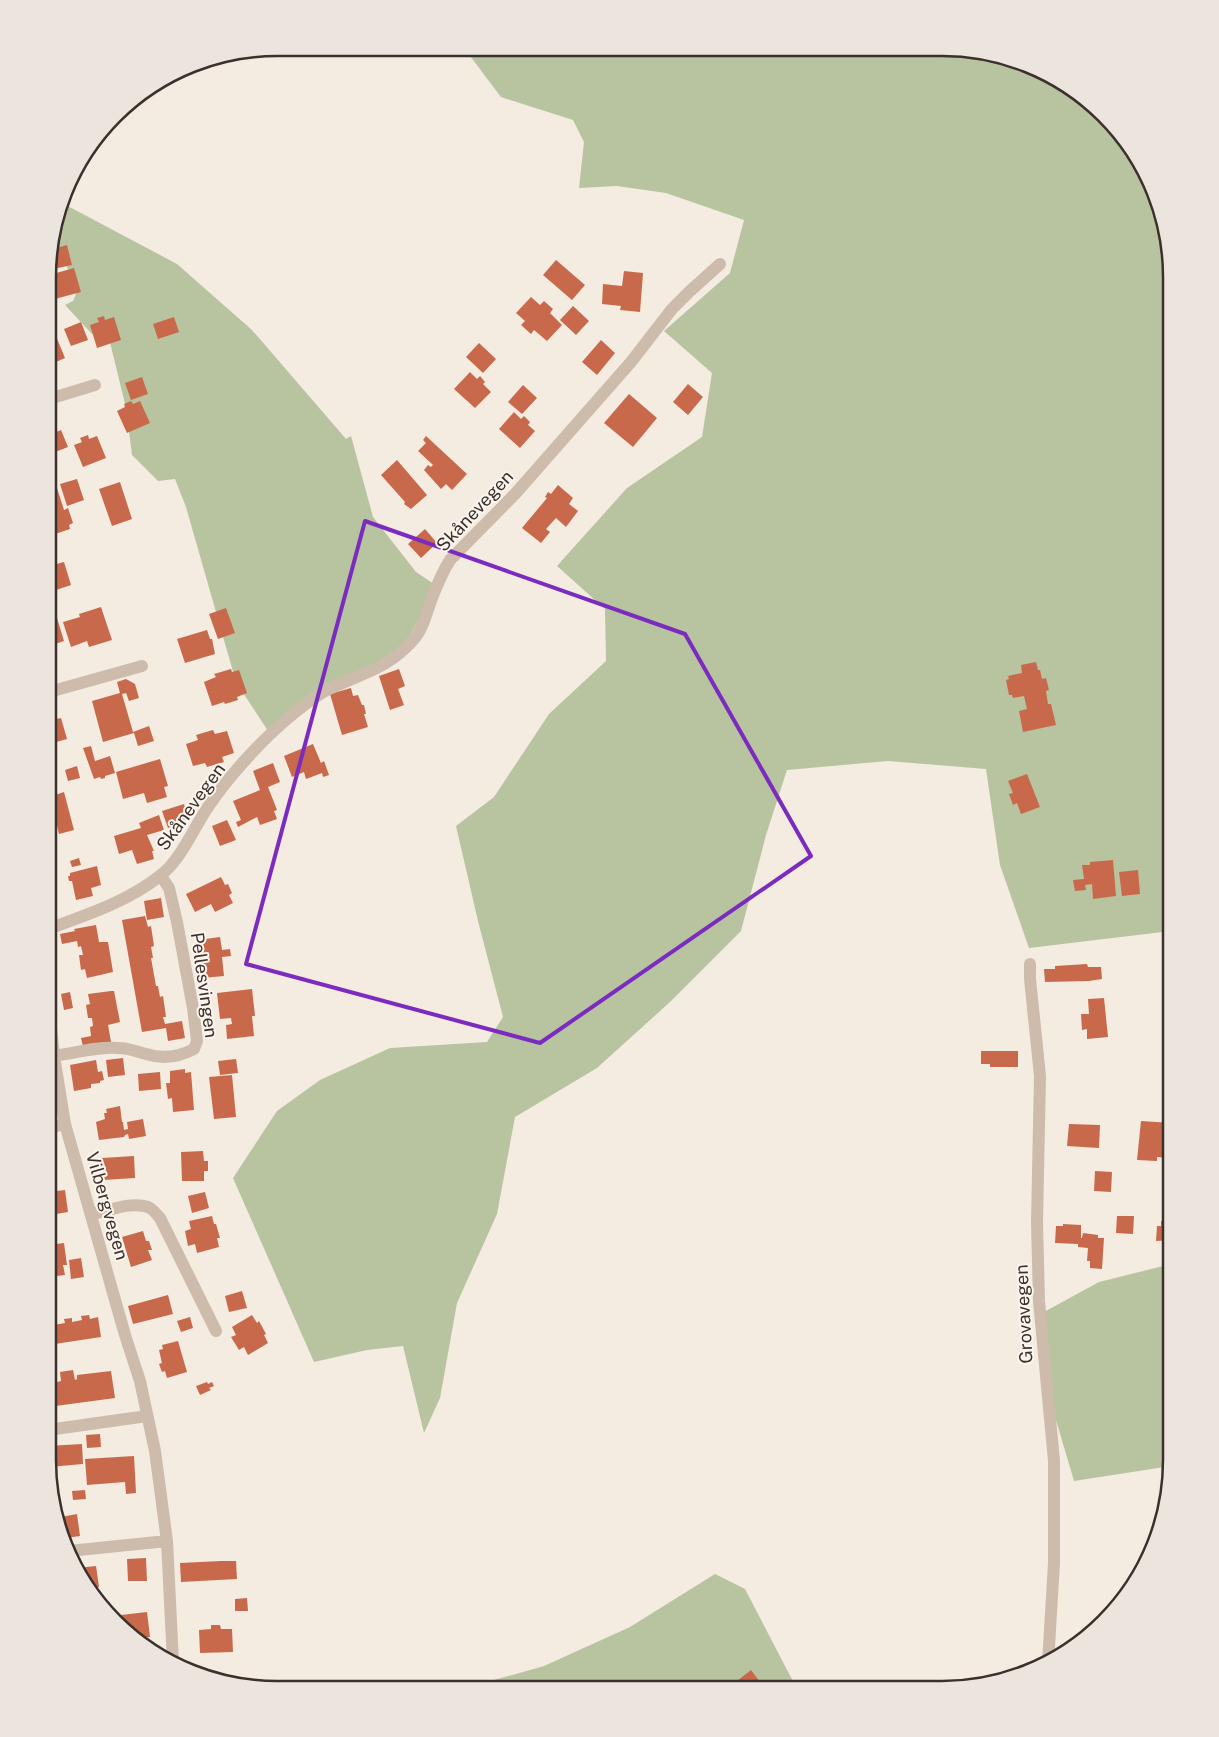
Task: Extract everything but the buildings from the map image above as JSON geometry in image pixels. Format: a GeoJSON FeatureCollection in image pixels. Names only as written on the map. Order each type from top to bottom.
{"type":"FeatureCollection","features":[{"type":"Feature","properties":{"kind":"street","name":"Skånevegen"},"geometry":{"type":"LineString","coordinates":[[56,926],[109,905],[137,891],[160,876],[182,850],[209,806],[227,783],[286,720],[326,691],[396,658],[415,638],[422,626],[442,573],[450,560],[515,494],[630,362],[672,309],[720,264]]}},
{"type":"Feature","properties":{"kind":"street"},"geometry":{"type":"LineString","coordinates":[[56,397],[94,385]]}},
{"type":"Feature","properties":{"kind":"street"},"geometry":{"type":"LineString","coordinates":[[56,690],[142,666]]}},
{"type":"Feature","properties":{"kind":"street","name":"Pellesvingen"},"geometry":{"type":"LineString","coordinates":[[56,1056],[118,1048],[132,1049],[147,1055],[168,1057],[185,1054],[194,1049],[197,1041],[193,1008],[178,922],[168,884],[160,876]]}},
{"type":"Feature","properties":{"kind":"street","name":"Grovavegen"},"geometry":{"type":"LineString","coordinates":[[1030,964],[1040,1076],[1036,1222],[1039,1301],[1054,1461],[1054,1563],[1049,1653]]}},
{"type":"Feature","properties":{"kind":"street","name":"Vilbergvegen"},"geometry":{"type":"LineString","coordinates":[[56,1068],[65,1124],[125,1335],[140,1381],[147,1416],[160,1485],[167,1541],[172,1654]]}},
{"type":"Feature","properties":{"kind":"street"},"geometry":{"type":"LineString","coordinates":[[56,1126],[65,1124]]}},
{"type":"Feature","properties":{"kind":"street"},"geometry":{"type":"LineString","coordinates":[[92,1214],[137,1206],[148,1207],[153,1210],[160,1218],[216,1331]]}},
{"type":"Feature","properties":{"kind":"street"},"geometry":{"type":"LineString","coordinates":[[56,1429],[147,1416]]}},
{"type":"Feature","properties":{"kind":"street"},"geometry":{"type":"LineString","coordinates":[[76,1550],[167,1541]]}},
{"type":"Feature","properties":{"kind":"highlighted area"},"geometry":{"type":"Polygon","coordinates":[[[365,521],[685,634],[811,856],[540,1043],[246,964],[365,521]]]}},
{"type":"Feature","properties":{"kind":"green space"},"geometry":{"type":"Polygon","coordinates":[[[470,56],[941,56],[970,58],[1013,68],[1052,86],[1087,111],[1117,143],[1133,167],[1151,206],[1161,249],[1163,278],[1163,932],[1029,948],[1000,865],[986,769],[888,761],[787,770],[766,835],[741,931],[670,1002],[597,1068],[515,1117],[497,1214],[457,1303],[440,1398],[424,1433],[403,1346],[367,1350],[314,1362],[233,1178],[277,1111],[320,1080],[390,1048],[487,1042],[503,1017],[456,826],[494,797],[549,714],[606,661],[605,609],[557,566],[627,488],[702,437],[712,373],[664,331],[730,273],[744,220],[666,193],[617,186],[579,188],[584,142],[573,120],[501,97],[470,56]]]}},
{"type":"Feature","properties":{"kind":"green space"},"geometry":{"type":"Polygon","coordinates":[[[68,206],[177,264],[252,330],[346,439],[351,436],[373,517],[416,572],[437,586],[398,657],[344,682],[270,734],[236,682],[186,507],[175,479],[158,481],[132,455],[126,408],[107,330],[92,334],[65,305],[73,301],[76,294],[64,259],[58,249],[68,206]]]}},
{"type":"Feature","properties":{"kind":"green space"},"geometry":{"type":"Polygon","coordinates":[[[1163,1266],[1162,1467],[1074,1481],[1049,1396],[1044,1312],[1099,1282],[1163,1266]]]}},
{"type":"Feature","properties":{"kind":"green space"},"geometry":{"type":"Polygon","coordinates":[[[715,1574],[745,1589],[793,1681],[491,1681],[544,1666],[630,1627],[715,1574]]]}}]}
